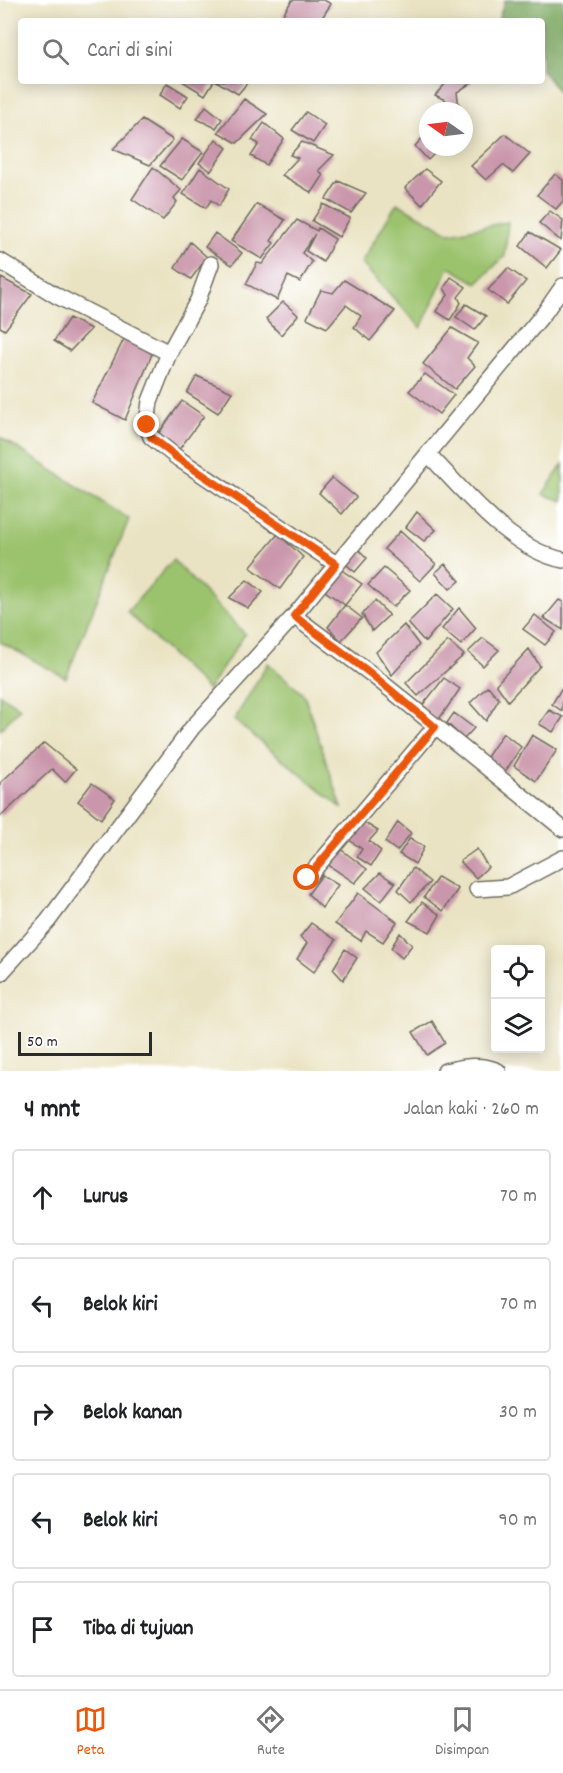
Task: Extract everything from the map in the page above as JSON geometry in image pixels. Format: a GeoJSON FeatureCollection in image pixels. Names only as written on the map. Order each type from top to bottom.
{"type":"FeatureCollection","features":[{"type":"Feature","properties":{"kind":"street"},"geometry":{"type":"LineString","coordinates":[[0,261],[57,296],[169,353]]}},
{"type":"Feature","properties":{"kind":"street"},"geometry":{"type":"LineString","coordinates":[[211,264],[198,300],[169,353],[150,401],[147,425],[151,437],[179,459],[336,564]]}},
{"type":"Feature","properties":{"kind":"street"},"geometry":{"type":"LineString","coordinates":[[0,974],[48,921],[192,728],[294,616],[429,455],[563,286]]}},
{"type":"Feature","properties":{"kind":"street"},"geometry":{"type":"LineString","coordinates":[[429,455],[525,546],[563,560]]}},
{"type":"Feature","properties":{"kind":"street"},"geometry":{"type":"LineString","coordinates":[[294,616],[370,673],[563,829]]}},
{"type":"Feature","properties":{"kind":"street"},"geometry":{"type":"LineString","coordinates":[[307,878],[435,727]]}},
{"type":"Feature","properties":{"kind":"street"},"geometry":{"type":"LineString","coordinates":[[477,890],[508,887],[563,858]]}},
{"type":"Feature","properties":{"kind":"street"},"geometry":{"type":"LineString","coordinates":[[445,1071],[472,1065],[489,1067],[498,1071]]}},
{"type":"Feature","properties":{"kind":"green space"},"geometry":{"type":"Polygon","coordinates":[[[505,0],[563,0],[563,98],[545,74],[545,18],[499,18],[505,0]]]}},
{"type":"Feature","properties":{"kind":"green space"},"geometry":{"type":"Polygon","coordinates":[[[397,203],[450,233],[508,222],[505,256],[477,283],[449,267],[421,328],[361,263],[397,203]]]}},
{"type":"Feature","properties":{"kind":"green space"},"geometry":{"type":"Polygon","coordinates":[[[0,437],[129,519],[66,678],[0,642],[0,437]]]}},
{"type":"Feature","properties":{"kind":"green space"},"geometry":{"type":"Polygon","coordinates":[[[563,464],[563,501],[543,494],[563,464]]]}},
{"type":"Feature","properties":{"kind":"green space"},"geometry":{"type":"Polygon","coordinates":[[[173,560],[245,634],[208,690],[127,612],[173,560]]]}},
{"type":"Feature","properties":{"kind":"green space"},"geometry":{"type":"Polygon","coordinates":[[[268,663],[304,695],[342,808],[234,720],[268,663]]]}},
{"type":"Feature","properties":{"kind":"green space"},"geometry":{"type":"Polygon","coordinates":[[[0,694],[20,708],[0,730],[0,694]]]}},
{"type":"Feature","properties":{"kind":"building"},"geometry":{"type":"Polygon","coordinates":[[[292,0],[324,0],[331,4],[322,18],[285,18],[282,16],[292,0]]]}},
{"type":"Feature","properties":{"kind":"building"},"geometry":{"type":"Polygon","coordinates":[[[169,84],[188,96],[180,108],[160,95],[169,84]]]}},
{"type":"Feature","properties":{"kind":"building"},"geometry":{"type":"Polygon","coordinates":[[[187,84],[212,84],[205,95],[187,84]]]}},
{"type":"Feature","properties":{"kind":"building"},"geometry":{"type":"Polygon","coordinates":[[[221,84],[246,84],[238,94],[221,84]]]}},
{"type":"Feature","properties":{"kind":"building"},"geometry":{"type":"Polygon","coordinates":[[[445,84],[469,84],[457,92],[458,102],[449,102],[435,95],[445,84]]]}},
{"type":"Feature","properties":{"kind":"building"},"geometry":{"type":"Polygon","coordinates":[[[244,99],[267,114],[237,143],[218,132],[244,99]]]}},
{"type":"Feature","properties":{"kind":"building"},"geometry":{"type":"Polygon","coordinates":[[[206,106],[222,119],[216,128],[197,119],[206,106]]]}},
{"type":"Feature","properties":{"kind":"building"},"geometry":{"type":"Polygon","coordinates":[[[306,112],[325,125],[313,143],[292,130],[306,112]]]}},
{"type":"Feature","properties":{"kind":"building"},"geometry":{"type":"Polygon","coordinates":[[[142,120],[173,140],[150,165],[113,149],[142,120]]]}},
{"type":"Feature","properties":{"kind":"building"},"geometry":{"type":"Polygon","coordinates":[[[264,123],[284,139],[266,165],[251,156],[259,144],[252,140],[264,123]]]}},
{"type":"Feature","properties":{"kind":"building"},"geometry":{"type":"Polygon","coordinates":[[[505,134],[530,154],[513,173],[503,165],[486,180],[471,166],[505,134]]]}},
{"type":"Feature","properties":{"kind":"building"},"geometry":{"type":"Polygon","coordinates":[[[182,139],[203,152],[182,180],[160,166],[182,139]]]}},
{"type":"Feature","properties":{"kind":"building"},"geometry":{"type":"Polygon","coordinates":[[[216,139],[227,148],[211,171],[199,163],[216,139]]]}},
{"type":"Feature","properties":{"kind":"building"},"geometry":{"type":"Polygon","coordinates":[[[302,142],[334,155],[319,170],[323,176],[312,193],[282,175],[298,158],[290,155],[302,142]]]}},
{"type":"Feature","properties":{"kind":"building"},"geometry":{"type":"Polygon","coordinates":[[[153,167],[181,190],[174,198],[177,202],[163,220],[132,199],[153,167]]]}},
{"type":"Feature","properties":{"kind":"building"},"geometry":{"type":"Polygon","coordinates":[[[200,168],[229,189],[219,206],[211,200],[206,208],[183,194],[200,168]]]}},
{"type":"Feature","properties":{"kind":"building"},"geometry":{"type":"Polygon","coordinates":[[[425,169],[441,181],[422,205],[405,188],[425,169]]]}},
{"type":"Feature","properties":{"kind":"building"},"geometry":{"type":"Polygon","coordinates":[[[555,174],[563,180],[563,201],[556,209],[537,195],[555,174]]]}},
{"type":"Feature","properties":{"kind":"building"},"geometry":{"type":"Polygon","coordinates":[[[338,181],[366,193],[351,213],[326,199],[338,181]]]}},
{"type":"Feature","properties":{"kind":"building"},"geometry":{"type":"Polygon","coordinates":[[[257,204],[285,220],[271,241],[274,243],[262,259],[231,241],[257,204]]]}},
{"type":"Feature","properties":{"kind":"building"},"geometry":{"type":"Polygon","coordinates":[[[323,204],[350,218],[339,237],[312,221],[323,204]]]}},
{"type":"Feature","properties":{"kind":"building"},"geometry":{"type":"Polygon","coordinates":[[[550,211],[563,220],[561,241],[539,223],[550,211]]]}},
{"type":"Feature","properties":{"kind":"building"},"geometry":{"type":"Polygon","coordinates":[[[297,220],[317,231],[318,228],[335,239],[323,262],[306,251],[315,234],[302,253],[312,262],[300,282],[288,276],[277,300],[246,284],[257,263],[262,264],[297,220]]]}},
{"type":"Feature","properties":{"kind":"building"},"geometry":{"type":"Polygon","coordinates":[[[530,232],[561,250],[547,268],[520,246],[530,232]]]}},
{"type":"Feature","properties":{"kind":"building"},"geometry":{"type":"Polygon","coordinates":[[[215,233],[242,253],[232,265],[205,247],[215,233]]]}},
{"type":"Feature","properties":{"kind":"building"},"geometry":{"type":"Polygon","coordinates":[[[190,242],[207,257],[191,279],[175,268],[190,242]]]}},
{"type":"Feature","properties":{"kind":"building"},"geometry":{"type":"Polygon","coordinates":[[[508,268],[526,281],[507,304],[488,290],[508,268]]]}},
{"type":"Feature","properties":{"kind":"building"},"geometry":{"type":"Polygon","coordinates":[[[451,277],[466,287],[458,297],[461,303],[450,320],[436,311],[448,295],[444,288],[451,277]]]}},
{"type":"Feature","properties":{"kind":"building"},"geometry":{"type":"Polygon","coordinates":[[[1,278],[32,294],[5,330],[0,327],[1,278]]]}},
{"type":"Feature","properties":{"kind":"building"},"geometry":{"type":"Polygon","coordinates":[[[344,280],[395,311],[370,341],[354,327],[361,316],[346,305],[327,328],[307,318],[321,290],[333,293],[344,280]]]}},
{"type":"Feature","properties":{"kind":"building"},"geometry":{"type":"Polygon","coordinates":[[[283,302],[298,315],[281,335],[266,319],[283,302]]]}},
{"type":"Feature","properties":{"kind":"building"},"geometry":{"type":"Polygon","coordinates":[[[466,304],[486,316],[475,330],[456,317],[466,304]]]}},
{"type":"Feature","properties":{"kind":"building"},"geometry":{"type":"Polygon","coordinates":[[[69,318],[91,329],[70,351],[54,341],[69,318]]]}},
{"type":"Feature","properties":{"kind":"building"},"geometry":{"type":"Polygon","coordinates":[[[452,328],[478,343],[467,358],[475,366],[455,389],[423,364],[452,328]]]}},
{"type":"Feature","properties":{"kind":"building"},"geometry":{"type":"Polygon","coordinates":[[[125,337],[152,354],[125,420],[92,403],[125,337]]]}},
{"type":"Feature","properties":{"kind":"building"},"geometry":{"type":"Polygon","coordinates":[[[425,374],[454,395],[439,414],[409,391],[425,374]]]}},
{"type":"Feature","properties":{"kind":"building"},"geometry":{"type":"Polygon","coordinates":[[[197,376],[232,392],[218,413],[187,393],[197,376]]]}},
{"type":"Feature","properties":{"kind":"building"},"geometry":{"type":"Polygon","coordinates":[[[182,401],[204,416],[178,451],[158,434],[182,401]]]}},
{"type":"Feature","properties":{"kind":"building"},"geometry":{"type":"Polygon","coordinates":[[[332,478],[356,497],[342,514],[319,493],[332,478]]]}},
{"type":"Feature","properties":{"kind":"building"},"geometry":{"type":"Polygon","coordinates":[[[417,512],[436,530],[424,541],[406,527],[417,512]]]}},
{"type":"Feature","properties":{"kind":"building"},"geometry":{"type":"Polygon","coordinates":[[[400,531],[436,564],[420,581],[384,549],[400,531]]]}},
{"type":"Feature","properties":{"kind":"building"},"geometry":{"type":"Polygon","coordinates":[[[278,534],[303,557],[280,589],[250,567],[278,534]]]}},
{"type":"Feature","properties":{"kind":"building"},"geometry":{"type":"Polygon","coordinates":[[[353,544],[367,558],[355,572],[340,559],[353,544]]]}},
{"type":"Feature","properties":{"kind":"building"},"geometry":{"type":"Polygon","coordinates":[[[445,564],[460,581],[450,589],[435,573],[445,564]]]}},
{"type":"Feature","properties":{"kind":"building"},"geometry":{"type":"Polygon","coordinates":[[[384,568],[410,590],[393,607],[368,585],[384,568]]]}},
{"type":"Feature","properties":{"kind":"building"},"geometry":{"type":"Polygon","coordinates":[[[340,569],[362,584],[345,605],[322,589],[340,569]]]}},
{"type":"Feature","properties":{"kind":"building"},"geometry":{"type":"Polygon","coordinates":[[[247,580],[263,592],[248,608],[229,598],[247,580]]]}},
{"type":"Feature","properties":{"kind":"building"},"geometry":{"type":"Polygon","coordinates":[[[437,594],[453,609],[425,642],[408,623],[437,594]]]}},
{"type":"Feature","properties":{"kind":"building"},"geometry":{"type":"Polygon","coordinates":[[[559,600],[563,602],[563,630],[544,618],[559,600]]]}},
{"type":"Feature","properties":{"kind":"building"},"geometry":{"type":"Polygon","coordinates":[[[375,601],[389,615],[372,631],[362,614],[375,601]]]}},
{"type":"Feature","properties":{"kind":"building"},"geometry":{"type":"Polygon","coordinates":[[[345,605],[362,618],[341,641],[328,627],[345,605]]]}},
{"type":"Feature","properties":{"kind":"building"},"geometry":{"type":"Polygon","coordinates":[[[459,608],[476,628],[461,645],[442,629],[459,608]]]}},
{"type":"Feature","properties":{"kind":"building"},"geometry":{"type":"Polygon","coordinates":[[[535,615],[556,632],[545,645],[523,629],[535,615]]]}},
{"type":"Feature","properties":{"kind":"building"},"geometry":{"type":"Polygon","coordinates":[[[404,625],[419,645],[392,675],[376,652],[404,625]]]}},
{"type":"Feature","properties":{"kind":"building"},"geometry":{"type":"Polygon","coordinates":[[[483,638],[499,650],[483,666],[468,652],[483,638]]]}},
{"type":"Feature","properties":{"kind":"building"},"geometry":{"type":"Polygon","coordinates":[[[448,641],[464,655],[418,696],[406,683],[448,641]]]}},
{"type":"Feature","properties":{"kind":"building"},"geometry":{"type":"Polygon","coordinates":[[[529,649],[540,666],[508,701],[496,684],[529,649]]]}},
{"type":"Feature","properties":{"kind":"building"},"geometry":{"type":"Polygon","coordinates":[[[444,678],[460,689],[437,722],[422,706],[444,678]]]}},
{"type":"Feature","properties":{"kind":"building"},"geometry":{"type":"Polygon","coordinates":[[[488,686],[499,699],[486,721],[470,703],[488,686]]]}},
{"type":"Feature","properties":{"kind":"building"},"geometry":{"type":"Polygon","coordinates":[[[561,689],[563,690],[562,711],[552,704],[561,689]]]}},
{"type":"Feature","properties":{"kind":"building"},"geometry":{"type":"Polygon","coordinates":[[[549,710],[563,717],[553,732],[539,724],[549,710]]]}},
{"type":"Feature","properties":{"kind":"building"},"geometry":{"type":"Polygon","coordinates":[[[454,713],[474,728],[464,739],[447,723],[454,713]]]}},
{"type":"Feature","properties":{"kind":"building"},"geometry":{"type":"Polygon","coordinates":[[[503,733],[521,747],[505,772],[487,757],[503,733]]]}},
{"type":"Feature","properties":{"kind":"building"},"geometry":{"type":"Polygon","coordinates":[[[532,735],[557,750],[536,781],[514,766],[532,735]]]}},
{"type":"Feature","properties":{"kind":"building"},"geometry":{"type":"Polygon","coordinates":[[[44,743],[76,769],[65,782],[52,769],[0,817],[0,783],[44,743]]]}},
{"type":"Feature","properties":{"kind":"building"},"geometry":{"type":"Polygon","coordinates":[[[92,783],[115,799],[101,819],[78,801],[92,783]]]}},
{"type":"Feature","properties":{"kind":"building"},"geometry":{"type":"Polygon","coordinates":[[[360,820],[378,831],[369,841],[381,851],[371,866],[357,857],[362,849],[345,837],[360,820]]]}},
{"type":"Feature","properties":{"kind":"building"},"geometry":{"type":"Polygon","coordinates":[[[398,822],[411,833],[397,851],[385,842],[398,822]]]}},
{"type":"Feature","properties":{"kind":"building"},"geometry":{"type":"Polygon","coordinates":[[[410,838],[424,847],[415,864],[399,854],[410,838]]]}},
{"type":"Feature","properties":{"kind":"building"},"geometry":{"type":"Polygon","coordinates":[[[339,848],[367,869],[355,883],[327,864],[339,848]]]}},
{"type":"Feature","properties":{"kind":"building"},"geometry":{"type":"Polygon","coordinates":[[[477,849],[488,867],[476,878],[460,861],[477,849]]]}},
{"type":"Feature","properties":{"kind":"building"},"geometry":{"type":"Polygon","coordinates":[[[413,868],[430,882],[411,902],[398,890],[413,868]]]}},
{"type":"Feature","properties":{"kind":"building"},"geometry":{"type":"Polygon","coordinates":[[[380,873],[395,883],[381,901],[365,888],[380,873]]]}},
{"type":"Feature","properties":{"kind":"building"},"geometry":{"type":"Polygon","coordinates":[[[322,875],[338,885],[322,908],[308,894],[322,875]]]}},
{"type":"Feature","properties":{"kind":"building"},"geometry":{"type":"Polygon","coordinates":[[[438,877],[458,889],[443,911],[424,897],[438,877]]]}},
{"type":"Feature","properties":{"kind":"building"},"geometry":{"type":"Polygon","coordinates":[[[358,893],[397,922],[383,942],[366,931],[361,941],[335,924],[358,893]]]}},
{"type":"Feature","properties":{"kind":"building"},"geometry":{"type":"Polygon","coordinates":[[[422,902],[440,915],[430,932],[408,921],[422,902]]]}},
{"type":"Feature","properties":{"kind":"building"},"geometry":{"type":"Polygon","coordinates":[[[311,923],[336,940],[314,972],[297,959],[307,943],[300,937],[311,923]]]}},
{"type":"Feature","properties":{"kind":"building"},"geometry":{"type":"Polygon","coordinates":[[[400,933],[412,945],[402,958],[391,948],[400,933]]]}},
{"type":"Feature","properties":{"kind":"building"},"geometry":{"type":"Polygon","coordinates":[[[345,949],[357,958],[343,980],[333,969],[345,949]]]}},
{"type":"Feature","properties":{"kind":"building"},"geometry":{"type":"Polygon","coordinates":[[[432,1021],[445,1043],[427,1055],[413,1032],[432,1021]]]}},
{"type":"Feature","properties":{"kind":"route"},"geometry":{"type":"LineString","coordinates":[[147,425],[151,437],[179,459],[336,564],[294,616],[370,673],[435,727],[307,878]]}}]}
